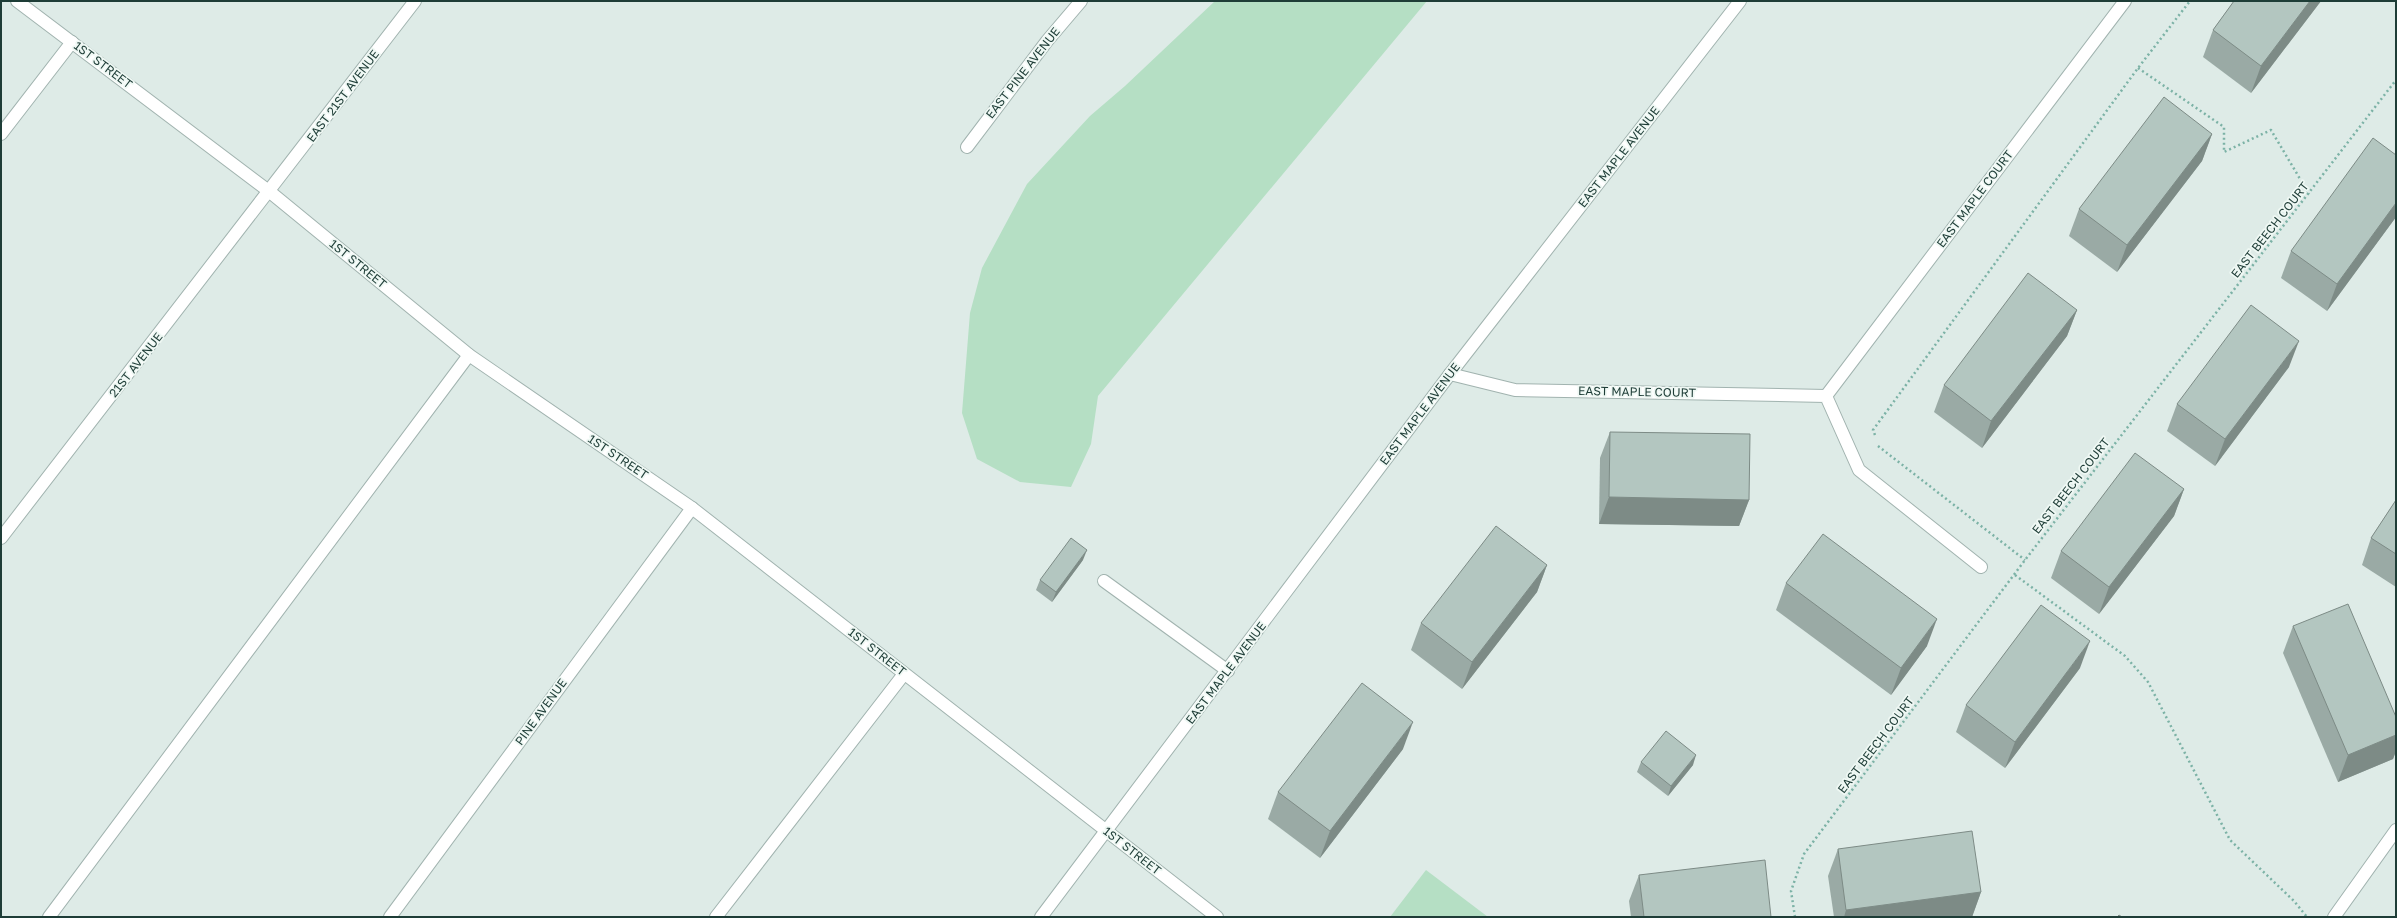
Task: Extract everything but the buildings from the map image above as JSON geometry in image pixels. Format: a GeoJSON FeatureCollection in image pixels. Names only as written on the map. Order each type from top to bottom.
{"type":"FeatureCollection","features":[{"type":"Feature","properties":{"kind":"street","name":"1ST STREET"},"geometry":{"type":"LineString","coordinates":[[17,1],[270,192],[469,355],[692,508],[1216,917]]}},
{"type":"Feature","properties":{"kind":"street","name":"EAST 21ST AVENUE"},"geometry":{"type":"LineString","coordinates":[[270,192],[415,1]]}},
{"type":"Feature","properties":{"kind":"street","name":"EAST PINE AVENUE"},"geometry":{"type":"LineString","coordinates":[[967,147],[1047,41],[1081,1]]}},
{"type":"Feature","properties":{"kind":"street","name":"EAST MAPLE AVENUE"},"geometry":{"type":"LineString","coordinates":[[1041,917],[1107,832],[1450,374],[1740,1]]}},
{"type":"Feature","properties":{"kind":"street","name":"EAST MAPLE COURT"},"geometry":{"type":"LineString","coordinates":[[1450,374],[1516,390],[1826,396],[2125,1]]}},
{"type":"Feature","properties":{"kind":"street"},"geometry":{"type":"LineString","coordinates":[[1,134],[72,42]]}},
{"type":"Feature","properties":{"kind":"street","name":"21ST AVENUE"},"geometry":{"type":"LineString","coordinates":[[1,538],[270,192]]}},
{"type":"Feature","properties":{"kind":"street"},"geometry":{"type":"LineString","coordinates":[[49,917],[469,355]]}},
{"type":"Feature","properties":{"kind":"street"},"geometry":{"type":"LineString","coordinates":[[1826,396],[1859,470],[1981,567]]}},
{"type":"Feature","properties":{"kind":"street","name":"PINE AVENUE"},"geometry":{"type":"LineString","coordinates":[[390,917],[692,508]]}},
{"type":"Feature","properties":{"kind":"street"},"geometry":{"type":"LineString","coordinates":[[1104,581],[1228,671]]}},
{"type":"Feature","properties":{"kind":"street"},"geometry":{"type":"LineString","coordinates":[[716,917],[904,674]]}},
{"type":"Feature","properties":{"kind":"street"},"geometry":{"type":"LineString","coordinates":[[2334,917],[2396,830]]}},
{"type":"Feature","properties":{"kind":"path"},"geometry":{"type":"LineString","coordinates":[[2025,560],[1878,446],[1873,430],[2138,68],[2190,1]]}},
{"type":"Feature","properties":{"kind":"path"},"geometry":{"type":"LineString","coordinates":[[2138,68],[2224,127],[2224,152],[2271,130],[2309,194]]}},
{"type":"Feature","properties":{"kind":"path","name":"EAST BEECH COURT"},"geometry":{"type":"LineString","coordinates":[[1795,917],[1791,891],[1804,854],[2025,560],[2396,80]]}},
{"type":"Feature","properties":{"kind":"path"},"geometry":{"type":"LineString","coordinates":[[2015,575],[2125,656],[2148,682],[2230,840],[2294,901],[2307,917]]}},
{"type":"Feature","properties":{"kind":"green space"},"geometry":{"type":"Polygon","coordinates":[[[1215,1],[1427,1],[1098,396],[1091,444],[1071,487],[1020,482],[977,459],[962,413],[970,313],[982,268],[1027,184],[1090,116],[1125,86],[1215,1]]]}},
{"type":"Feature","properties":{"kind":"green space"},"geometry":{"type":"Polygon","coordinates":[[[1426,870],[1488,917],[1390,917],[1426,870]]]}}]}
